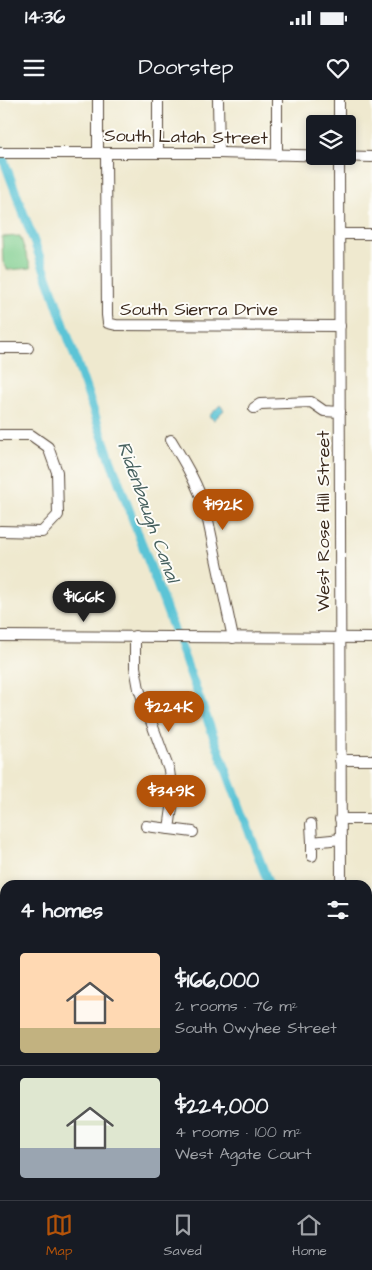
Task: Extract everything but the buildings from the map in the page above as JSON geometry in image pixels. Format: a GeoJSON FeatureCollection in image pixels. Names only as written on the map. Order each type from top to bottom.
{"type":"FeatureCollection","features":[{"type":"Feature","properties":{"kind":"street"},"geometry":{"type":"LineString","coordinates":[[98,100],[102,153]]}},
{"type":"Feature","properties":{"kind":"street"},"geometry":{"type":"LineString","coordinates":[[158,100],[158,153]]}},
{"type":"Feature","properties":{"kind":"street"},"geometry":{"type":"LineString","coordinates":[[218,100],[219,153]]}},
{"type":"Feature","properties":{"kind":"street"},"geometry":{"type":"LineString","coordinates":[[277,100],[277,155]]}},
{"type":"Feature","properties":{"kind":"street"},"geometry":{"type":"LineString","coordinates":[[339,100],[339,115]]}},
{"type":"Feature","properties":{"kind":"street","name":"South Latah Street"},"geometry":{"type":"LineString","coordinates":[[5,153],[219,153],[306,156]]}},
{"type":"Feature","properties":{"kind":"street","name":"South Sierra Drive"},"geometry":{"type":"LineString","coordinates":[[102,153],[108,323],[116,325],[340,326]]}},
{"type":"Feature","properties":{"kind":"street","name":"South Latah Street"},"geometry":{"type":"LineString","coordinates":[[356,157],[372,157]]}},
{"type":"Feature","properties":{"kind":"street","name":"West Rose Hill Street"},"geometry":{"type":"LineString","coordinates":[[339,165],[341,880]]}},
{"type":"Feature","properties":{"kind":"street"},"geometry":{"type":"LineString","coordinates":[[340,234],[372,234]]}},
{"type":"Feature","properties":{"kind":"street"},"geometry":{"type":"LineString","coordinates":[[0,348],[28,348]]}},
{"type":"Feature","properties":{"kind":"street"},"geometry":{"type":"LineString","coordinates":[[254,408],[260,404],[311,402],[324,410],[340,412]]}},
{"type":"Feature","properties":{"kind":"street"},"geometry":{"type":"LineString","coordinates":[[0,435],[32,435],[48,447],[57,472],[58,515],[42,532],[0,531]]}},
{"type":"Feature","properties":{"kind":"street"},"geometry":{"type":"LineString","coordinates":[[171,440],[200,491],[233,638]]}},
{"type":"Feature","properties":{"kind":"street"},"geometry":{"type":"LineString","coordinates":[[0,636],[372,638]]}},
{"type":"Feature","properties":{"kind":"street"},"geometry":{"type":"LineString","coordinates":[[135,636],[135,667],[139,690],[169,770],[173,801],[169,829]]}},
{"type":"Feature","properties":{"kind":"street"},"geometry":{"type":"LineString","coordinates":[[340,760],[372,760]]}},
{"type":"Feature","properties":{"kind":"street"},"geometry":{"type":"LineString","coordinates":[[340,819],[372,819]]}},
{"type":"Feature","properties":{"kind":"street"},"geometry":{"type":"LineString","coordinates":[[311,824],[312,856]]}},
{"type":"Feature","properties":{"kind":"street"},"geometry":{"type":"LineString","coordinates":[[146,826],[192,832]]}},
{"type":"Feature","properties":{"kind":"street"},"geometry":{"type":"LineString","coordinates":[[312,842],[340,839]]}},
{"type":"Feature","properties":{"kind":"green space"},"geometry":{"type":"Polygon","coordinates":[[[20,236],[31,268],[8,270],[3,262],[2,237],[20,236]]]}},
{"type":"Feature","properties":{"kind":"water"},"geometry":{"type":"Polygon","coordinates":[[[220,405],[224,410],[214,420],[209,416],[220,405]]]}},
{"type":"Feature","properties":{"kind":"waterway","name":"Ridenbaugh Canal"},"geometry":{"type":"LineString","coordinates":[[0,150],[52,290],[108,453],[267,880]]}}]}
